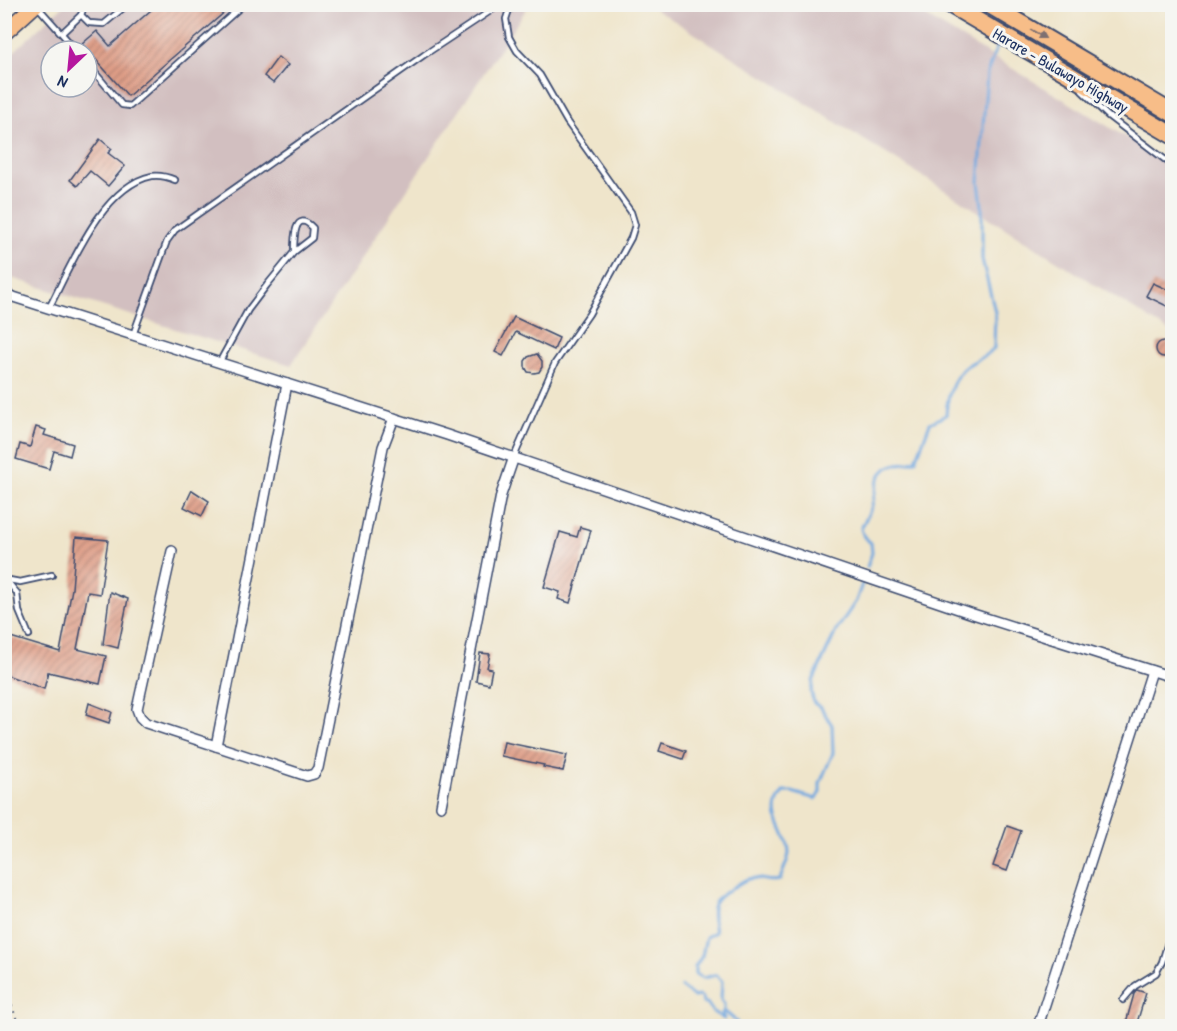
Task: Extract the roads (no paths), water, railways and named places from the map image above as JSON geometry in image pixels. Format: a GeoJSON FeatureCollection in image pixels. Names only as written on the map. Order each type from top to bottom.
{"type":"FeatureCollection","features":[{"type":"Feature","properties":{"kind":"highway","name":"Harare - Bulawayo Highway"},"geometry":{"type":"LineString","coordinates":[[949,4],[1173,135]]}},
{"type":"Feature","properties":{"kind":"highway","name":"Harare - Bulawayo Highway"},"geometry":{"type":"LineString","coordinates":[[988,4],[1173,113]]}},
{"type":"Feature","properties":{"kind":"main road"},"geometry":{"type":"LineString","coordinates":[[4,33],[36,4]]}},
{"type":"Feature","properties":{"kind":"street"},"geometry":{"type":"LineString","coordinates":[[4,294],[514,457],[973,614],[1173,677]]}},
{"type":"Feature","properties":{"kind":"street"},"geometry":{"type":"LineString","coordinates":[[216,746],[287,384]]}},
{"type":"Feature","properties":{"kind":"street"},"geometry":{"type":"LineString","coordinates":[[172,551],[137,709],[140,717],[146,723],[307,777],[314,774],[318,768],[383,447],[394,418]]}},
{"type":"Feature","properties":{"kind":"street"},"geometry":{"type":"LineString","coordinates":[[441,806],[501,495],[514,457]]}},
{"type":"Feature","properties":{"kind":"street"},"geometry":{"type":"LineString","coordinates":[[1038,1026],[1152,671]]}},
{"type":"Feature","properties":{"kind":"lane"},"geometry":{"type":"LineString","coordinates":[[36,4],[67,39]]}},
{"type":"Feature","properties":{"kind":"lane"},"geometry":{"type":"LineString","coordinates":[[62,33],[81,15],[85,4]]}},
{"type":"Feature","properties":{"kind":"lane"},"geometry":{"type":"LineString","coordinates":[[81,15],[88,23],[104,24],[128,4]]}},
{"type":"Feature","properties":{"kind":"lane"},"geometry":{"type":"LineString","coordinates":[[99,77],[122,105],[130,106],[244,4]]}},
{"type":"Feature","properties":{"kind":"lane"},"geometry":{"type":"LineString","coordinates":[[133,335],[166,241],[175,230],[424,55],[501,4]]}},
{"type":"Feature","properties":{"kind":"lane"},"geometry":{"type":"LineString","coordinates":[[511,4],[506,19],[509,37],[546,84],[567,122],[631,212],[635,225],[631,238],[589,314],[555,363],[514,457]]}},
{"type":"Feature","properties":{"kind":"lane"},"geometry":{"type":"LineString","coordinates":[[1064,72],[1107,116],[1173,165]]}},
{"type":"Feature","properties":{"kind":"lane"},"geometry":{"type":"LineString","coordinates":[[49,308],[95,221],[109,204],[133,183],[153,176],[175,180]]}},
{"type":"Feature","properties":{"kind":"lane"},"geometry":{"type":"LineString","coordinates":[[219,362],[248,310],[294,252],[312,238],[313,228],[308,222],[296,225],[294,252]]}},
{"type":"Feature","properties":{"kind":"lane"},"geometry":{"type":"LineString","coordinates":[[6,580],[20,582],[52,574]]}},
{"type":"Feature","properties":{"kind":"lane"},"geometry":{"type":"LineString","coordinates":[[6,580],[17,593],[20,611],[29,635]]}},
{"type":"Feature","properties":{"kind":"lane"},"geometry":{"type":"LineString","coordinates":[[1123,1000],[1135,986],[1156,973],[1173,929]]}},
{"type":"Feature","properties":{"kind":"waterway"},"geometry":{"type":"LineString","coordinates":[[867,567],[872,553],[871,543],[864,537],[861,529],[871,508],[880,476],[892,465],[916,460],[930,423],[946,415],[950,391],[958,375],[965,367],[994,348],[995,312],[982,259],[982,206],[979,182],[987,73],[997,47]]}},
{"type":"Feature","properties":{"kind":"waterway"},"geometry":{"type":"LineString","coordinates":[[737,1026],[736,1021],[724,1011],[724,1004],[721,1000],[722,981],[716,975],[703,978],[695,974],[695,967],[702,956],[706,937],[715,932],[713,917],[715,902],[724,893],[748,879],[780,880],[789,852],[777,815],[778,800],[784,792],[816,799],[820,792],[820,783],[833,753],[832,725],[821,708],[814,703],[811,692],[813,681],[836,631],[856,601],[862,584]]}},
{"type":"Feature","properties":{"kind":"waterway"},"geometry":{"type":"LineString","coordinates":[[681,987],[694,997],[702,998],[703,1003],[707,1003],[713,1012],[724,1019],[722,1013],[724,1011]]}}]}
